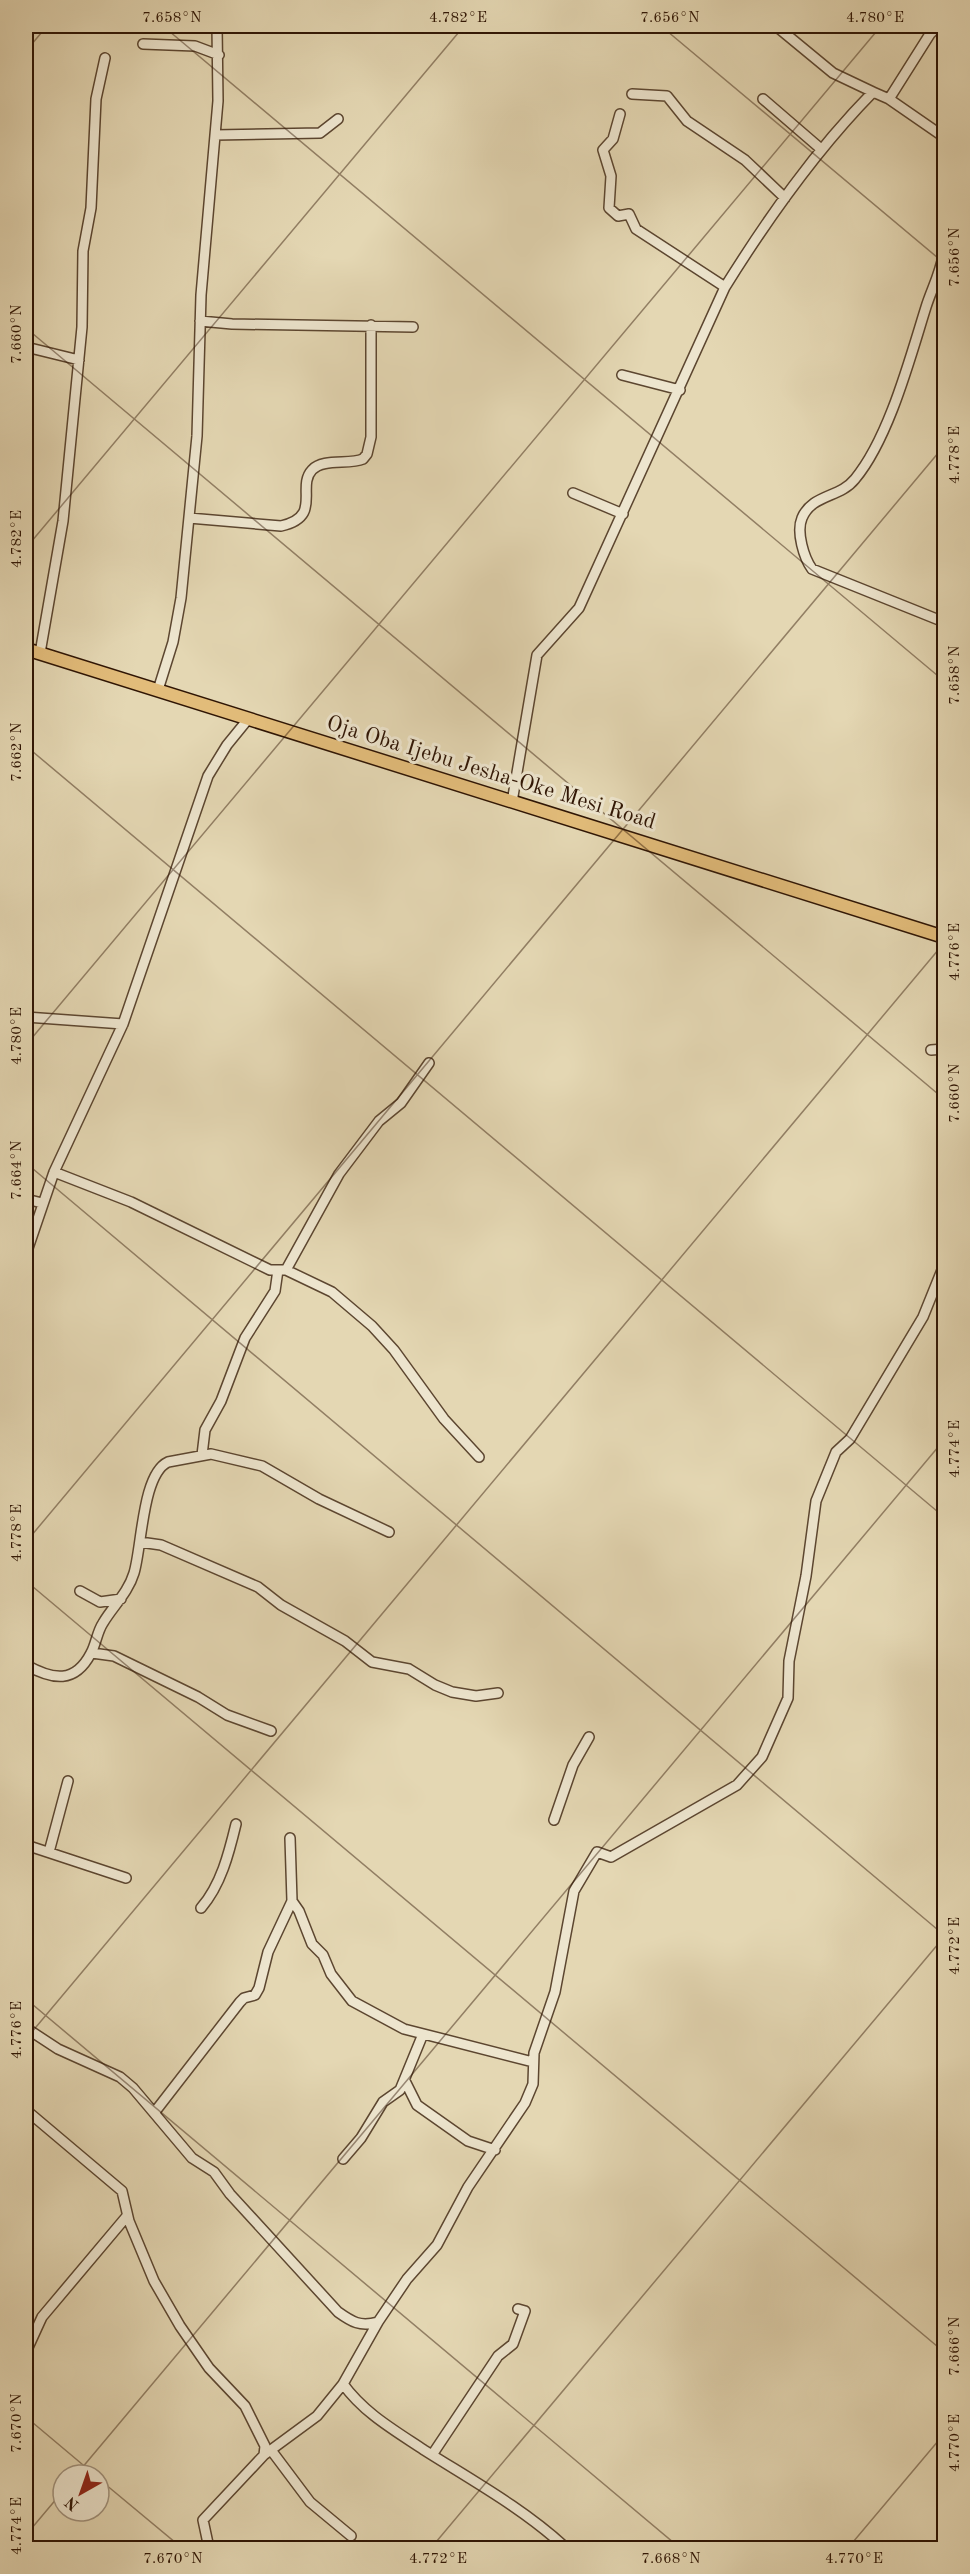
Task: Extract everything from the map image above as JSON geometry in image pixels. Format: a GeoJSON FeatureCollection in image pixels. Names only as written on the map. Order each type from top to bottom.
{"type":"FeatureCollection","features":[{"type":"Feature","properties":{"kind":"main road","name":"Oja Oba Ijebu Jesha-Oke Mesi Road"},"geometry":{"type":"LineString","coordinates":[[26,648],[945,936]]}},
{"type":"Feature","properties":{"kind":"street"},"geometry":{"type":"LineString","coordinates":[[158,690],[173,642],[181,598],[197,436],[200,321],[219,55],[217,26]]}},
{"type":"Feature","properties":{"kind":"street"},"geometry":{"type":"LineString","coordinates":[[777,26],[833,73],[888,99],[945,137]]}},
{"type":"Feature","properties":{"kind":"street"},"geometry":{"type":"LineString","coordinates":[[888,99],[930,34],[938,26]]}},
{"type":"Feature","properties":{"kind":"street"},"geometry":{"type":"LineString","coordinates":[[143,44],[195,46],[219,55]]}},
{"type":"Feature","properties":{"kind":"street"},"geometry":{"type":"LineString","coordinates":[[40,653],[63,520],[85,282],[83,251],[91,208],[96,99],[105,58]]}},
{"type":"Feature","properties":{"kind":"street"},"geometry":{"type":"LineString","coordinates":[[512,802],[537,655],[579,608],[725,287],[821,149],[873,92]]}},
{"type":"Feature","properties":{"kind":"street"},"geometry":{"type":"LineString","coordinates":[[632,94],[667,96],[687,121],[745,160],[785,198]]}},
{"type":"Feature","properties":{"kind":"street"},"geometry":{"type":"LineString","coordinates":[[763,99],[821,149]]}},
{"type":"Feature","properties":{"kind":"street"},"geometry":{"type":"LineString","coordinates":[[620,114],[613,139],[603,150],[611,176],[609,208],[618,216],[629,214],[636,229],[725,287]]}},
{"type":"Feature","properties":{"kind":"street"},"geometry":{"type":"LineString","coordinates":[[215,135],[320,133],[338,119]]}},
{"type":"Feature","properties":{"kind":"street"},"geometry":{"type":"LineString","coordinates":[[945,250],[905,372],[876,446],[855,480],[839,493],[816,501],[806,509],[800,521],[805,560],[812,569],[945,622]]}},
{"type":"Feature","properties":{"kind":"street"},"geometry":{"type":"LineString","coordinates":[[200,321],[232,324],[413,327]]}},
{"type":"Feature","properties":{"kind":"street"},"geometry":{"type":"LineString","coordinates":[[189,518],[281,526],[291,524],[304,512],[309,475],[312,470],[325,464],[363,459],[367,454],[371,437],[371,325]]}},
{"type":"Feature","properties":{"kind":"street"},"geometry":{"type":"LineString","coordinates":[[26,347],[79,360]]}},
{"type":"Feature","properties":{"kind":"street"},"geometry":{"type":"LineString","coordinates":[[622,375],[680,390]]}},
{"type":"Feature","properties":{"kind":"street"},"geometry":{"type":"LineString","coordinates":[[573,493],[623,514]]}},
{"type":"Feature","properties":{"kind":"street"},"geometry":{"type":"LineString","coordinates":[[26,1254],[54,1172],[123,1024],[208,776],[227,745],[249,718]]}},
{"type":"Feature","properties":{"kind":"street"},"geometry":{"type":"LineString","coordinates":[[26,1017],[123,1024]]}},
{"type":"Feature","properties":{"kind":"street"},"geometry":{"type":"LineString","coordinates":[[931,1050],[945,1049]]}},
{"type":"Feature","properties":{"kind":"street"},"geometry":{"type":"LineString","coordinates":[[202,1455],[205,1430],[221,1401],[245,1338],[275,1291],[282,1270],[339,1174],[379,1121],[401,1102],[429,1063]]}},
{"type":"Feature","properties":{"kind":"street"},"geometry":{"type":"LineString","coordinates":[[54,1172],[131,1202],[270,1270],[282,1270],[332,1292],[372,1326],[394,1350],[444,1419],[479,1457]]}},
{"type":"Feature","properties":{"kind":"street"},"geometry":{"type":"LineString","coordinates":[[26,1199],[42,1203]]}},
{"type":"Feature","properties":{"kind":"street"},"geometry":{"type":"LineString","coordinates":[[209,2548],[203,2520],[268,2453],[317,2416],[343,2384],[378,2322],[407,2279],[437,2245],[460,2198],[525,2103],[533,2084],[533,2062],[555,1992],[574,1891],[597,1852],[611,1857],[637,1844],[737,1785],[762,1757],[788,1698],[789,1661],[806,1576],[816,1501],[827,1470],[836,1452],[850,1440],[924,1317],[945,1264]]}},
{"type":"Feature","properties":{"kind":"street"},"geometry":{"type":"LineString","coordinates":[[26,1665],[44,1673],[68,1676],[81,1669],[92,1653],[102,1624],[129,1589],[135,1571],[145,1510],[158,1471],[168,1462],[212,1454],[262,1466],[319,1499],[389,1532]]}},
{"type":"Feature","properties":{"kind":"street"},"geometry":{"type":"LineString","coordinates":[[140,1542],[162,1545],[258,1587],[281,1605],[345,1641],[372,1662],[410,1669],[435,1685],[452,1692],[476,1696],[498,1693]]}},
{"type":"Feature","properties":{"kind":"street"},"geometry":{"type":"LineString","coordinates":[[80,1591],[100,1602],[121,1599]]}},
{"type":"Feature","properties":{"kind":"street"},"geometry":{"type":"LineString","coordinates":[[100,1602],[102,1624]]}},
{"type":"Feature","properties":{"kind":"street"},"geometry":{"type":"LineString","coordinates":[[92,1653],[114,1656],[198,1697],[226,1715],[271,1731]]}},
{"type":"Feature","properties":{"kind":"street"},"geometry":{"type":"LineString","coordinates":[[554,1820],[573,1765],[589,1737]]}},
{"type":"Feature","properties":{"kind":"street"},"geometry":{"type":"LineString","coordinates":[[49,1851],[68,1781]]}},
{"type":"Feature","properties":{"kind":"street"},"geometry":{"type":"LineString","coordinates":[[201,1908],[210,1898],[222,1870],[236,1824]]}},
{"type":"Feature","properties":{"kind":"street"},"geometry":{"type":"LineString","coordinates":[[290,1838],[292,1900],[312,1944],[324,1955],[331,1974],[352,2001],[384,2020],[423,2034],[533,2062]]}},
{"type":"Feature","properties":{"kind":"street"},"geometry":{"type":"LineString","coordinates":[[26,1845],[126,1878]]}},
{"type":"Feature","properties":{"kind":"street"},"geometry":{"type":"LineString","coordinates":[[154,2113],[240,2002],[244,1998],[255,1995],[259,1988],[267,1952],[292,1900]]}},
{"type":"Feature","properties":{"kind":"street"},"geometry":{"type":"LineString","coordinates":[[26,2028],[58,2049],[120,2077],[192,2158],[214,2172],[230,2194],[338,2312],[353,2322],[365,2325],[378,2322]]}},
{"type":"Feature","properties":{"kind":"street"},"geometry":{"type":"LineString","coordinates":[[343,2159],[361,2138],[383,2102],[400,2090],[423,2034]]}},
{"type":"Feature","properties":{"kind":"street"},"geometry":{"type":"LineString","coordinates":[[405,2081],[417,2105],[468,2141],[495,2150]]}},
{"type":"Feature","properties":{"kind":"street"},"geometry":{"type":"LineString","coordinates":[[26,2110],[86,2163],[117,2184],[122,2191],[128,2216],[147,2267],[180,2326],[209,2368],[245,2406],[268,2453],[310,2502],[351,2536]]}},
{"type":"Feature","properties":{"kind":"street"},"geometry":{"type":"LineString","coordinates":[[26,2352],[42,2317],[128,2216]]}},
{"type":"Feature","properties":{"kind":"street"},"geometry":{"type":"LineString","coordinates":[[432,2455],[498,2356],[513,2344],[525,2311],[518,2309]]}},
{"type":"Feature","properties":{"kind":"street"},"geometry":{"type":"LineString","coordinates":[[343,2384],[358,2405],[432,2455],[516,2507],[545,2528],[566,2548]]}}]}
